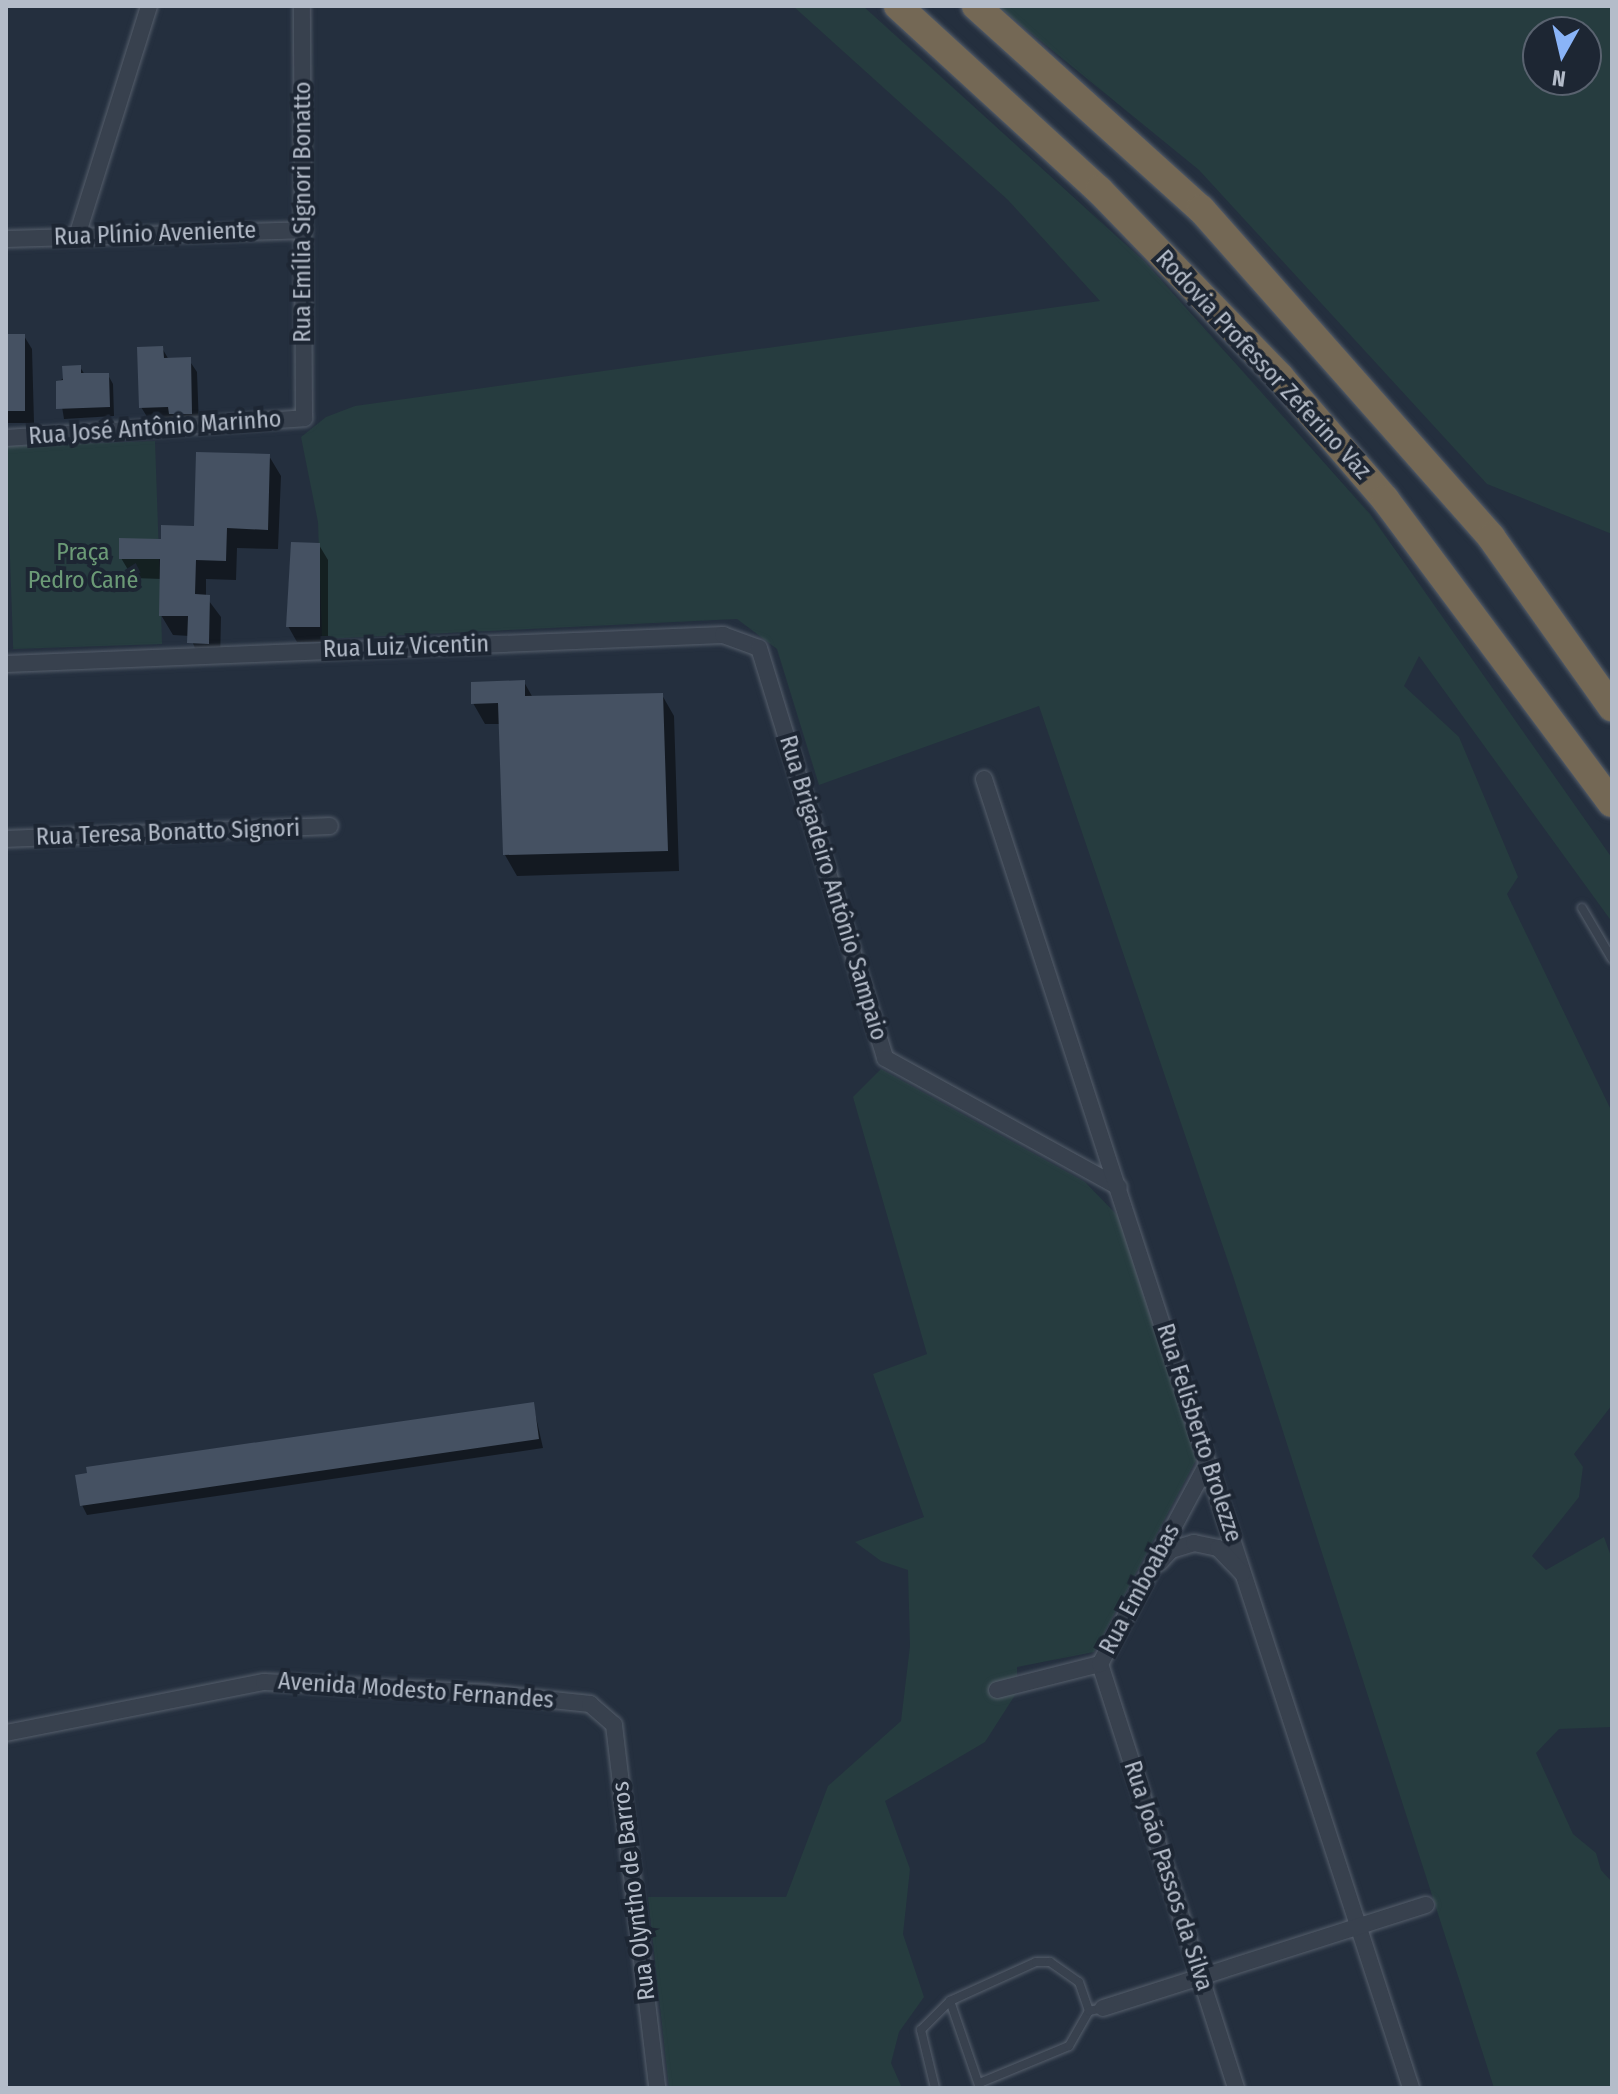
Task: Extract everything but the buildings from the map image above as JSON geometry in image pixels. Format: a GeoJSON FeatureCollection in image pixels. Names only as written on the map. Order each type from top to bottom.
{"type":"FeatureCollection","features":[{"type":"Feature","properties":{"kind":"highway","name":"Rodovia Professor Zeferino Vaz"},"geometry":{"type":"LineString","coordinates":[[898,6],[1099,190],[1280,377],[1433,560],[1612,803]]}},
{"type":"Feature","properties":{"kind":"highway"},"geometry":{"type":"LineString","coordinates":[[976,6],[1201,209],[1491,537],[1612,707]]}},
{"type":"Feature","properties":{"kind":"street"},"geometry":{"type":"LineString","coordinates":[[77,236],[149,6]]}},
{"type":"Feature","properties":{"kind":"street","name":"Rua Emília Signori Bonatto"},"geometry":{"type":"LineString","coordinates":[[302,6],[304,418]]}},
{"type":"Feature","properties":{"kind":"street","name":"Rua Plínio Aveniente"},"geometry":{"type":"LineString","coordinates":[[6,239],[304,230]]}},
{"type":"Feature","properties":{"kind":"street","name":"Rua José Antônio Marinho"},"geometry":{"type":"LineString","coordinates":[[6,438],[304,418]]}},
{"type":"Feature","properties":{"kind":"street","name":"Rua Luiz Vicentin"},"geometry":{"type":"LineString","coordinates":[[6,664],[723,635],[759,648],[774,692]]}},
{"type":"Feature","properties":{"kind":"street","name":"Rua Brigadeiro Antônio Sampaio"},"geometry":{"type":"LineString","coordinates":[[774,692],[885,1058],[1119,1187]]}},
{"type":"Feature","properties":{"kind":"street","name":"Rua Felisberto Brolezze"},"geometry":{"type":"LineString","coordinates":[[984,779],[1411,2088]]}},
{"type":"Feature","properties":{"kind":"street","name":"Rua Teresa Bonatto Signori"},"geometry":{"type":"LineString","coordinates":[[6,839],[330,826]]}},
{"type":"Feature","properties":{"kind":"street","name":"Rua Emboabas"},"geometry":{"type":"LineString","coordinates":[[997,1690],[1100,1664],[1208,1463]]}},
{"type":"Feature","properties":{"kind":"street"},"geometry":{"type":"LineString","coordinates":[[1149,1572],[1171,1550],[1194,1543],[1218,1548],[1245,1577]]}},
{"type":"Feature","properties":{"kind":"street","name":"Rua João Passos da Silva"},"geometry":{"type":"LineString","coordinates":[[1100,1664],[1236,2088]]}},
{"type":"Feature","properties":{"kind":"street","name":"Avenida Modesto Fernandes"},"geometry":{"type":"LineString","coordinates":[[6,1733],[264,1682],[486,1693],[590,1704]]}},
{"type":"Feature","properties":{"kind":"street","name":"Rua Olyntho de Barros"},"geometry":{"type":"LineString","coordinates":[[590,1704],[614,1725],[657,2088]]}},
{"type":"Feature","properties":{"kind":"street"},"geometry":{"type":"LineString","coordinates":[[1096,2009],[1360,1929],[1426,1905]]}},
{"type":"Feature","properties":{"kind":"lane"},"geometry":{"type":"LineString","coordinates":[[1582,908],[1612,959]]}},
{"type":"Feature","properties":{"kind":"lane"},"geometry":{"type":"LineString","coordinates":[[935,2088],[921,2030],[950,2001],[1036,1962],[1050,1962],[1079,1982],[1096,2009],[1069,2046],[981,2085],[950,2001]]}},
{"type":"Feature","properties":{"kind":"green space"},"geometry":{"type":"Polygon","coordinates":[[[793,6],[863,6],[1145,262],[1370,514],[1612,858],[1612,922],[1419,656],[1404,686],[1459,737],[1518,877],[1507,894],[1612,1112],[1612,1405],[1574,1454],[1583,1467],[1579,1497],[1532,1556],[1546,1570],[1604,1537],[1612,1559],[1612,1727],[1559,1729],[1536,1753],[1573,1834],[1596,1853],[1601,1870],[1612,1882],[1612,2088],[1494,2088],[1233,1276],[1039,706],[819,785],[777,649],[737,619],[322,639],[318,522],[301,437],[326,417],[355,406],[1100,301],[1008,200],[793,6]]]}},
{"type":"Feature","properties":{"kind":"green space"},"geometry":{"type":"Polygon","coordinates":[[[998,6],[1612,6],[1612,534],[1487,484],[1199,170],[998,6]]]}},
{"type":"Feature","properties":{"kind":"green space","name":"Praça Pedro Cané"},"geometry":{"type":"Polygon","coordinates":[[[155,441],[162,644],[13,649],[6,446],[155,441]]]}},
{"type":"Feature","properties":{"kind":"green space"},"geometry":{"type":"Polygon","coordinates":[[[881,1069],[1085,1182],[1118,1216],[1196,1460],[1094,1652],[1017,1667],[1017,1692],[985,1742],[885,1801],[910,1869],[903,1934],[924,1997],[899,2032],[891,2063],[902,2088],[669,2088],[648,1897],[786,1897],[828,1786],[901,1721],[910,1646],[908,1570],[881,1561],[855,1542],[924,1517],[873,1374],[927,1354],[853,1097],[881,1069]]]}}]}
